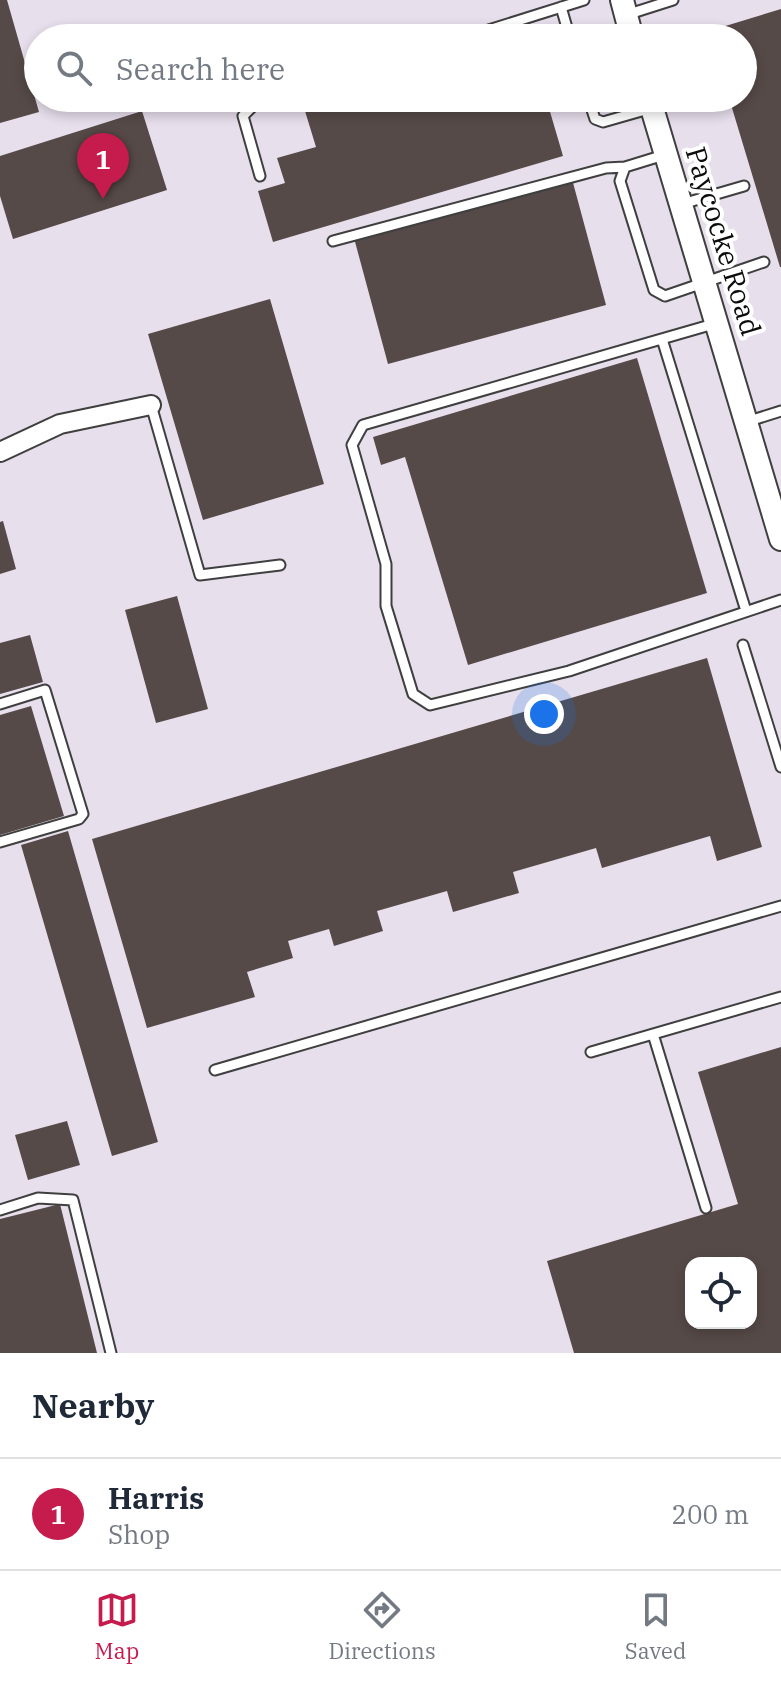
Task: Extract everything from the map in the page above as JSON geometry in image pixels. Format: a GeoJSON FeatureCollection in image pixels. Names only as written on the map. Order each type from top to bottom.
{"type":"FeatureCollection","features":[{"type":"Feature","properties":{"kind":"street","name":"Paycocke Road"},"geometry":{"type":"LineString","coordinates":[[654,112],[746,422],[774,490],[781,539]]}},
{"type":"Feature","properties":{"kind":"street"},"geometry":{"type":"LineString","coordinates":[[0,452],[60,424],[151,405]]}},
{"type":"Feature","properties":{"kind":"lane"},"geometry":{"type":"LineString","coordinates":[[507,24],[584,0]]}},
{"type":"Feature","properties":{"kind":"lane"},"geometry":{"type":"LineString","coordinates":[[624,7],[673,0]]}},
{"type":"Feature","properties":{"kind":"lane"},"geometry":{"type":"LineString","coordinates":[[561,7],[566,24]]}},
{"type":"Feature","properties":{"kind":"lane"},"geometry":{"type":"LineString","coordinates":[[247,112],[243,116],[260,176]]}},
{"type":"Feature","properties":{"kind":"lane"},"geometry":{"type":"LineString","coordinates":[[593,112],[595,119],[603,122],[630,112]]}},
{"type":"Feature","properties":{"kind":"lane"},"geometry":{"type":"LineString","coordinates":[[333,241],[667,154]]}},
{"type":"Feature","properties":{"kind":"lane"},"geometry":{"type":"LineString","coordinates":[[625,167],[620,181],[654,290],[665,296],[764,262]]}},
{"type":"Feature","properties":{"kind":"lane"},"geometry":{"type":"LineString","coordinates":[[682,204],[744,186]]}},
{"type":"Feature","properties":{"kind":"lane"},"geometry":{"type":"LineString","coordinates":[[717,323],[363,425],[352,445],[386,564],[386,606],[413,694],[430,705],[569,671],[781,600]]}},
{"type":"Feature","properties":{"kind":"lane"},"geometry":{"type":"LineString","coordinates":[[662,339],[746,611]]}},
{"type":"Feature","properties":{"kind":"lane"},"geometry":{"type":"LineString","coordinates":[[151,405],[200,575],[280,565]]}},
{"type":"Feature","properties":{"kind":"lane"},"geometry":{"type":"LineString","coordinates":[[746,422],[781,411]]}},
{"type":"Feature","properties":{"kind":"lane"},"geometry":{"type":"LineString","coordinates":[[743,645],[781,767]]}},
{"type":"Feature","properties":{"kind":"lane"},"geometry":{"type":"LineString","coordinates":[[0,704],[45,690],[83,814],[79,819],[0,842]]}},
{"type":"Feature","properties":{"kind":"lane"},"geometry":{"type":"LineString","coordinates":[[215,1070],[781,906]]}},
{"type":"Feature","properties":{"kind":"lane"},"geometry":{"type":"LineString","coordinates":[[591,1052],[781,997]]}},
{"type":"Feature","properties":{"kind":"lane"},"geometry":{"type":"LineString","coordinates":[[653,1034],[706,1208]]}},
{"type":"Feature","properties":{"kind":"lane"},"geometry":{"type":"LineString","coordinates":[[0,1210],[38,1198],[73,1200],[111,1353]]}},
{"type":"Feature","properties":{"kind":"shaded area"},"geometry":{"type":"Polygon","coordinates":[[[0,0],[781,0],[781,1353],[0,1353],[0,0]]]}},
{"type":"Feature","properties":{"kind":"building"},"geometry":{"type":"Polygon","coordinates":[[[0,0],[7,0],[24,60],[24,112],[39,112],[0,123],[0,0]]]}},
{"type":"Feature","properties":{"kind":"building"},"geometry":{"type":"Polygon","coordinates":[[[781,9],[781,267],[733,112],[757,112],[757,24],[732,24],[781,9]]]}},
{"type":"Feature","properties":{"kind":"building"},"geometry":{"type":"Polygon","coordinates":[[[142,112],[167,190],[13,239],[0,196],[0,156],[142,112]]]}},
{"type":"Feature","properties":{"kind":"building"},"geometry":{"type":"Polygon","coordinates":[[[305,112],[550,112],[563,156],[273,242],[258,191],[285,183],[277,158],[316,147],[305,112]]]}},
{"type":"Feature","properties":{"kind":"building"},"geometry":{"type":"Polygon","coordinates":[[[572,179],[606,305],[388,364],[354,238],[572,179]]]}},
{"type":"Feature","properties":{"kind":"building"},"geometry":{"type":"Polygon","coordinates":[[[270,299],[324,484],[203,520],[148,334],[270,299]]]}},
{"type":"Feature","properties":{"kind":"building"},"geometry":{"type":"Polygon","coordinates":[[[637,358],[707,593],[468,665],[405,457],[381,465],[373,437],[637,358]]]}},
{"type":"Feature","properties":{"kind":"building"},"geometry":{"type":"Polygon","coordinates":[[[3,521],[16,569],[0,574],[0,522],[3,521]]]}},
{"type":"Feature","properties":{"kind":"building"},"geometry":{"type":"Polygon","coordinates":[[[177,596],[208,709],[156,723],[125,610],[177,596]]]}},
{"type":"Feature","properties":{"kind":"building"},"geometry":{"type":"Polygon","coordinates":[[[30,635],[43,682],[0,694],[0,643],[30,635]]]}},
{"type":"Feature","properties":{"kind":"building"},"geometry":{"type":"Polygon","coordinates":[[[707,658],[762,847],[717,861],[710,836],[602,868],[596,848],[513,872],[519,893],[453,912],[447,891],[377,911],[383,931],[334,946],[329,929],[288,941],[293,958],[247,972],[255,997],[147,1028],[92,839],[707,658]]]}},
{"type":"Feature","properties":{"kind":"building"},"geometry":{"type":"Polygon","coordinates":[[[31,706],[64,816],[0,835],[0,715],[31,706]]]}},
{"type":"Feature","properties":{"kind":"building"},"geometry":{"type":"Polygon","coordinates":[[[68,831],[158,1142],[112,1156],[21,845],[68,831]]]}},
{"type":"Feature","properties":{"kind":"building"},"geometry":{"type":"Polygon","coordinates":[[[781,1047],[781,1353],[574,1353],[547,1261],[738,1204],[698,1072],[781,1047]]]}},
{"type":"Feature","properties":{"kind":"building"},"geometry":{"type":"Polygon","coordinates":[[[67,1121],[80,1165],[28,1180],[15,1135],[67,1121]]]}},
{"type":"Feature","properties":{"kind":"building"},"geometry":{"type":"Polygon","coordinates":[[[60,1204],[97,1353],[0,1353],[0,1219],[60,1204]]]}},
{"type":"Feature","properties":{"kind":"place","name":"Harris"},"geometry":{"type":"Point","coordinates":[103,199]}}]}
